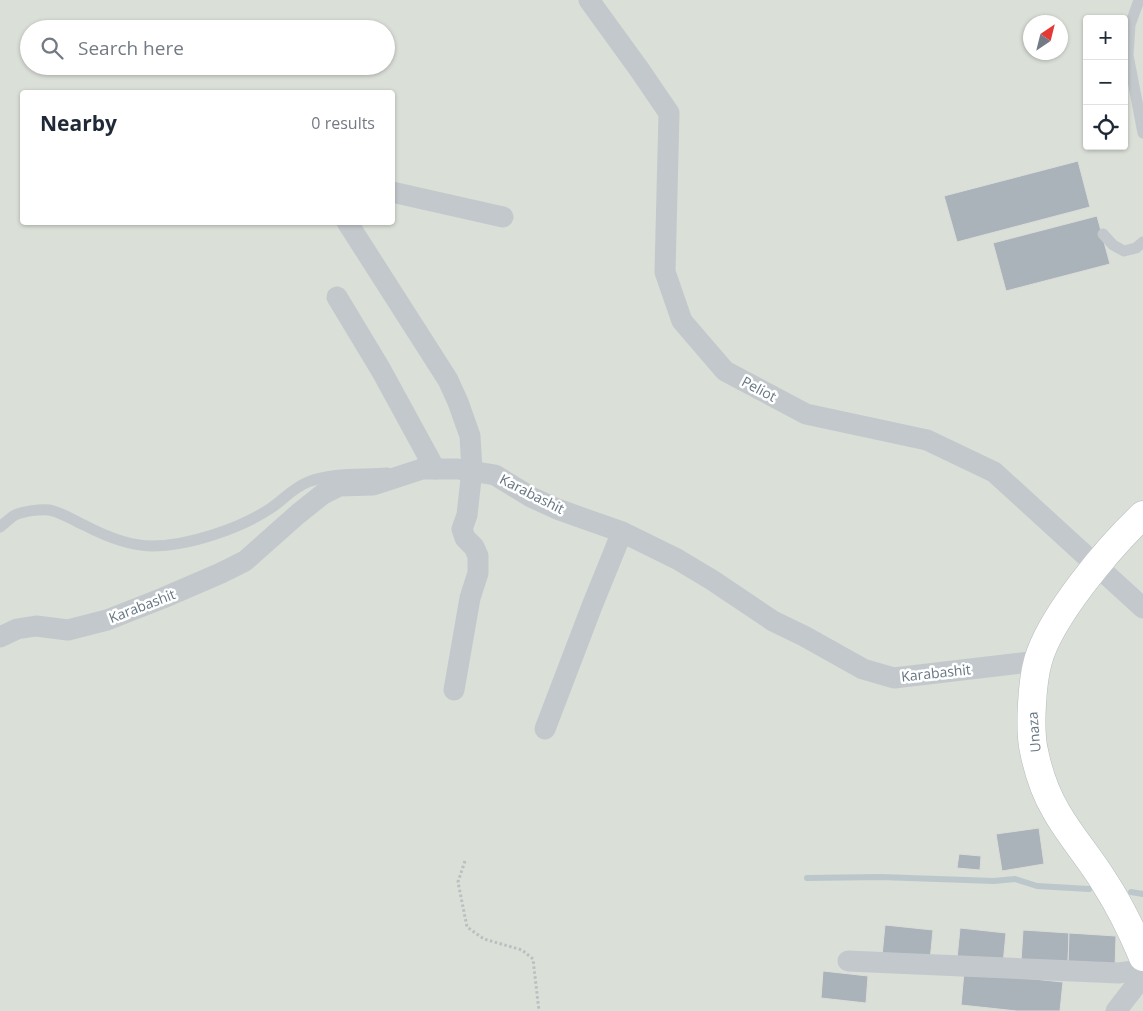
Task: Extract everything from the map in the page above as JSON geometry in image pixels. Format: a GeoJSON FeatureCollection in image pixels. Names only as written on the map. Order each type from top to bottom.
{"type":"FeatureCollection","features":[{"type":"Feature","properties":{"kind":"main road","name":"Unaza"},"geometry":{"type":"LineString","coordinates":[[1143,515],[1131,526],[1098,566],[1055,622],[1038,660],[1032,706],[1033,750],[1056,811],[1105,882],[1129,925],[1143,957]]}},
{"type":"Feature","properties":{"kind":"street","name":"Peliot"},"geometry":{"type":"LineString","coordinates":[[589,0],[669,113],[665,272],[682,321],[724,371],[806,414],[927,440],[994,472],[1143,608]]}},
{"type":"Feature","properties":{"kind":"street"},"geometry":{"type":"LineString","coordinates":[[395,193],[504,218]]}},
{"type":"Feature","properties":{"kind":"street"},"geometry":{"type":"LineString","coordinates":[[349,225],[448,380],[470,436],[472,470],[466,515],[462,529],[465,538],[474,547],[478,556],[478,573],[470,598],[454,690]]}},
{"type":"Feature","properties":{"kind":"street"},"geometry":{"type":"LineString","coordinates":[[337,296],[436,469]]}},
{"type":"Feature","properties":{"kind":"street","name":"Karabashit"},"geometry":{"type":"LineString","coordinates":[[0,636],[17,629],[36,626],[68,630],[107,620],[245,562],[298,514],[323,494],[339,486],[373,485],[409,472],[422,469],[436,469],[472,470],[495,475],[531,497],[557,509],[622,532],[676,559],[712,580],[774,621],[863,669],[894,678],[1038,660]]}},
{"type":"Feature","properties":{"kind":"street"},"geometry":{"type":"LineString","coordinates":[[544,729],[622,532]]}},
{"type":"Feature","properties":{"kind":"street"},"geometry":{"type":"LineString","coordinates":[[848,961],[1118,974],[1143,970]]}},
{"type":"Feature","properties":{"kind":"street"},"geometry":{"type":"LineString","coordinates":[[1116,1011],[1143,976]]}},
{"type":"Feature","properties":{"kind":"lane"},"geometry":{"type":"LineString","coordinates":[[1139,0],[1130,25],[1128,55],[1143,133]]}},
{"type":"Feature","properties":{"kind":"lane"},"geometry":{"type":"LineString","coordinates":[[1103,234],[1113,245],[1124,251],[1136,248],[1143,242]]}},
{"type":"Feature","properties":{"kind":"lane"},"geometry":{"type":"LineString","coordinates":[[0,527],[16,515],[49,510],[97,532],[128,543],[152,546],[181,543],[247,521],[272,508],[290,492],[309,481],[333,476],[409,472]]}},
{"type":"Feature","properties":{"kind":"path"},"geometry":{"type":"LineString","coordinates":[[465,861],[458,882],[467,927],[484,939],[522,950],[533,959],[539,1011]]}},
{"type":"Feature","properties":{"kind":"shaded area"},"geometry":{"type":"Polygon","coordinates":[[[0,0],[1143,0],[1143,1011],[0,1011],[0,0]]]}},
{"type":"Feature","properties":{"kind":"building"},"geometry":{"type":"Polygon","coordinates":[[[1078,161],[1090,207],[957,242],[944,196],[1078,161]]]}},
{"type":"Feature","properties":{"kind":"building"},"geometry":{"type":"Polygon","coordinates":[[[1097,216],[1110,264],[1006,291],[993,243],[1097,216]]]}},
{"type":"Feature","properties":{"kind":"building"},"geometry":{"type":"Polygon","coordinates":[[[1039,828],[1044,864],[1002,871],[996,834],[1039,828]]]}},
{"type":"Feature","properties":{"kind":"building"},"geometry":{"type":"Polygon","coordinates":[[[959,854],[981,856],[980,870],[957,868],[959,854]]]}},
{"type":"Feature","properties":{"kind":"building"},"geometry":{"type":"Polygon","coordinates":[[[885,925],[933,930],[930,961],[882,956],[885,925]]]}},
{"type":"Feature","properties":{"kind":"building"},"geometry":{"type":"Polygon","coordinates":[[[960,928],[1006,933],[1003,964],[957,959],[960,928]]]}},
{"type":"Feature","properties":{"kind":"building"},"geometry":{"type":"Polygon","coordinates":[[[1023,930],[1069,933],[1068,965],[1021,962],[1023,930]]]}},
{"type":"Feature","properties":{"kind":"building"},"geometry":{"type":"Polygon","coordinates":[[[1069,933],[1116,936],[1115,968],[1068,965],[1069,933]]]}},
{"type":"Feature","properties":{"kind":"building"},"geometry":{"type":"Polygon","coordinates":[[[823,971],[868,976],[866,1003],[821,998],[823,971]]]}},
{"type":"Feature","properties":{"kind":"building"},"geometry":{"type":"Polygon","coordinates":[[[964,972],[1063,982],[1060,1011],[1017,1011],[961,1005],[964,972]]]}},
{"type":"Feature","properties":{"kind":"waterway"},"geometry":{"type":"LineString","coordinates":[[807,878],[881,877],[994,881],[1015,879],[1037,886],[1089,889]]}},
{"type":"Feature","properties":{"kind":"waterway"},"geometry":{"type":"LineString","coordinates":[[1131,892],[1143,894]]}}]}
